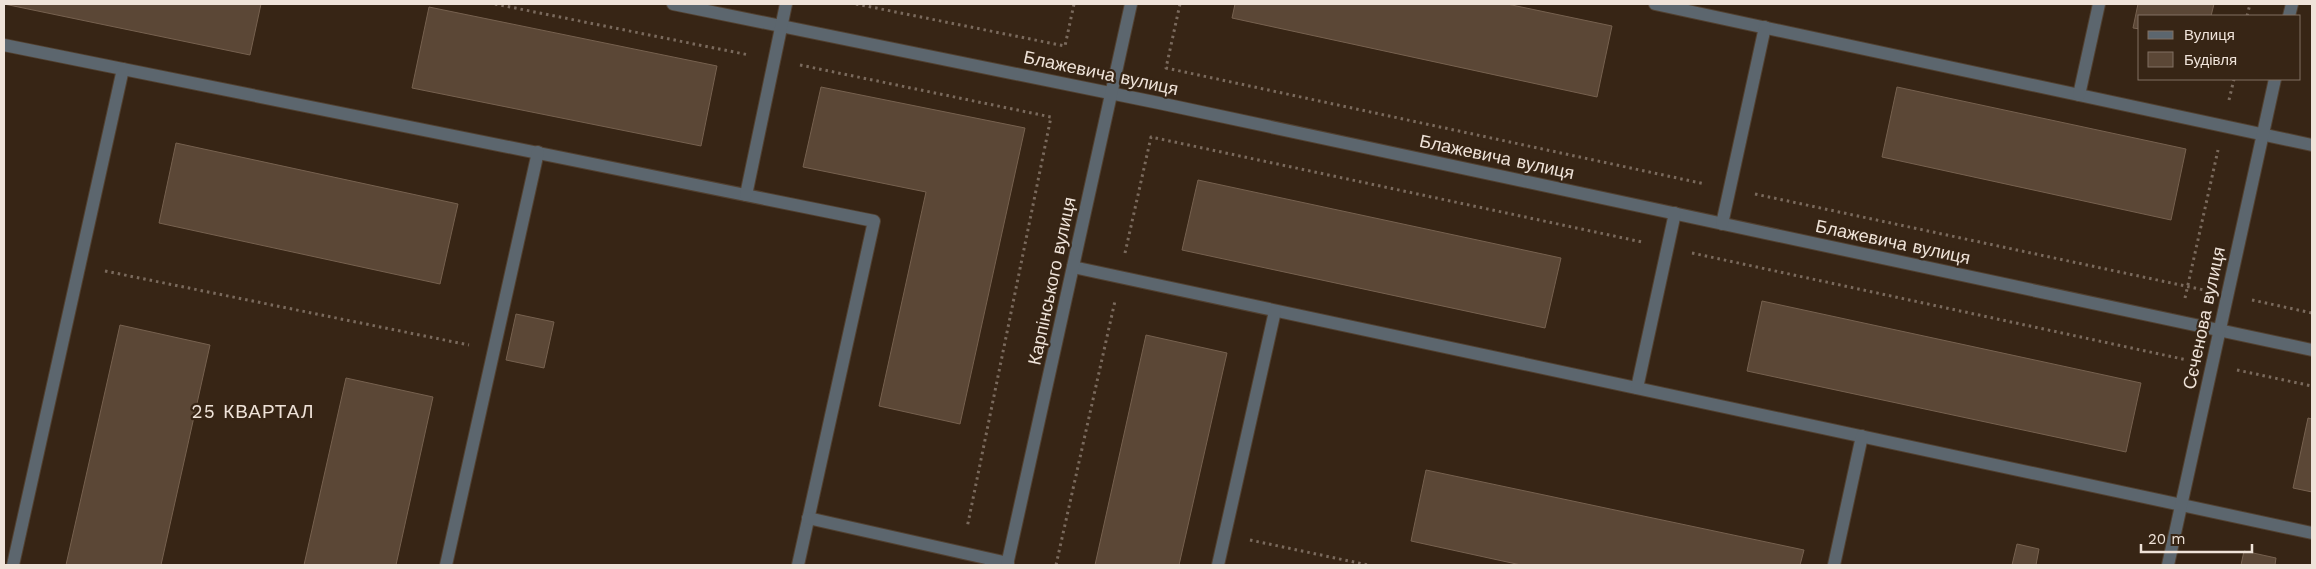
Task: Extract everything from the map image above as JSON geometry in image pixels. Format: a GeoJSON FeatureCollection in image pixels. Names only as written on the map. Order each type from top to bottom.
{"type":"FeatureCollection","features":[{"type":"Feature","properties":{"kind":"street","name":"Блажевича вулиця"},"geometry":{"type":"LineString","coordinates":[[673,4],[1112,93],[2312,350]]}},
{"type":"Feature","properties":{"kind":"street"},"geometry":{"type":"LineString","coordinates":[[746,195],[786,4]]}},
{"type":"Feature","properties":{"kind":"street","name":"Карпінського вулиця"},"geometry":{"type":"LineString","coordinates":[[1008,564],[1132,4]]}},
{"type":"Feature","properties":{"kind":"street"},"geometry":{"type":"LineString","coordinates":[[1655,4],[2312,145]]}},
{"type":"Feature","properties":{"kind":"street"},"geometry":{"type":"LineString","coordinates":[[2078,95],[2099,4]]}},
{"type":"Feature","properties":{"kind":"street"},"geometry":{"type":"LineString","coordinates":[[1722,224],[1765,27]]}},
{"type":"Feature","properties":{"kind":"street"},"geometry":{"type":"LineString","coordinates":[[4,44],[874,221],[798,565]]}},
{"type":"Feature","properties":{"kind":"street"},"geometry":{"type":"LineString","coordinates":[[13,565],[124,69]]}},
{"type":"Feature","properties":{"kind":"street","name":"Сєченова вулиця"},"geometry":{"type":"LineString","coordinates":[[2168,565],[2275,80]]}},
{"type":"Feature","properties":{"kind":"street"},"geometry":{"type":"LineString","coordinates":[[446,565],[538,152]]}},
{"type":"Feature","properties":{"kind":"street"},"geometry":{"type":"LineString","coordinates":[[1637,388],[1675,213]]}},
{"type":"Feature","properties":{"kind":"street"},"geometry":{"type":"LineString","coordinates":[[1073,267],[2312,533]]}},
{"type":"Feature","properties":{"kind":"street"},"geometry":{"type":"LineString","coordinates":[[1218,565],[1275,311]]}},
{"type":"Feature","properties":{"kind":"street"},"geometry":{"type":"LineString","coordinates":[[1834,565],[1862,436]]}},
{"type":"Feature","properties":{"kind":"street"},"geometry":{"type":"LineString","coordinates":[[808,518],[1008,564]]}},
{"type":"Feature","properties":{"kind":"path"},"geometry":{"type":"LineString","coordinates":[[856,4],[1065,46],[1074,4]]}},
{"type":"Feature","properties":{"kind":"path"},"geometry":{"type":"LineString","coordinates":[[1166,68],[1180,4]]}},
{"type":"Feature","properties":{"kind":"path"},"geometry":{"type":"LineString","coordinates":[[2172,357],[2234,80]]}},
{"type":"Feature","properties":{"kind":"path"},"geometry":{"type":"LineString","coordinates":[[962,552],[1051,117]]}},
{"type":"Feature","properties":{"kind":"path"},"geometry":{"type":"LineString","coordinates":[[1056,565],[1150,137],[2312,386]]}},
{"type":"Feature","properties":{"kind":"path"},"geometry":{"type":"LineString","coordinates":[[80,266],[494,350]]}},
{"type":"Feature","properties":{"kind":"path"},"geometry":{"type":"LineString","coordinates":[[1225,534],[1368,565]]}},
{"type":"Feature","properties":{"kind":"building"},"geometry":{"type":"Polygon","coordinates":[[[4,4],[261,4],[250,55],[4,4]]]}},
{"type":"Feature","properties":{"kind":"building"},"geometry":{"type":"Polygon","coordinates":[[[1235,4],[1507,4],[1612,26],[1597,97],[1232,18],[1235,4]]]}},
{"type":"Feature","properties":{"kind":"building"},"geometry":{"type":"Polygon","coordinates":[[[2138,4],[2214,4],[2211,15],[2138,15],[2138,29],[2133,28],[2138,4]]]}},
{"type":"Feature","properties":{"kind":"building"},"geometry":{"type":"Polygon","coordinates":[[[429,7],[717,66],[701,146],[412,88],[429,7]]]}},
{"type":"Feature","properties":{"kind":"building"},"geometry":{"type":"Polygon","coordinates":[[[821,87],[1025,128],[960,424],[879,406],[926,192],[803,167],[821,87]]]}},
{"type":"Feature","properties":{"kind":"building"},"geometry":{"type":"Polygon","coordinates":[[[1897,87],[2186,149],[2171,220],[1882,157],[1897,87]]]}},
{"type":"Feature","properties":{"kind":"building"},"geometry":{"type":"Polygon","coordinates":[[[176,143],[458,204],[440,284],[159,223],[176,143]]]}},
{"type":"Feature","properties":{"kind":"building"},"geometry":{"type":"Polygon","coordinates":[[[1198,180],[1561,258],[1545,328],[1182,250],[1198,180]]]}},
{"type":"Feature","properties":{"kind":"building"},"geometry":{"type":"Polygon","coordinates":[[[1762,301],[2141,383],[2126,452],[1747,371],[1762,301]]]}},
{"type":"Feature","properties":{"kind":"building"},"geometry":{"type":"Polygon","coordinates":[[[516,314],[554,322],[544,368],[506,360],[516,314]]]}},
{"type":"Feature","properties":{"kind":"building"},"geometry":{"type":"Polygon","coordinates":[[[120,325],[210,345],[161,565],[66,565],[120,325]]]}},
{"type":"Feature","properties":{"kind":"building"},"geometry":{"type":"Polygon","coordinates":[[[1146,335],[1227,353],[1179,565],[1095,565],[1146,335]]]}},
{"type":"Feature","properties":{"kind":"building"},"geometry":{"type":"Polygon","coordinates":[[[346,378],[433,397],[396,565],[304,565],[346,378]]]}},
{"type":"Feature","properties":{"kind":"building"},"geometry":{"type":"Polygon","coordinates":[[[2308,418],[2312,419],[2312,492],[2293,488],[2308,418]]]}},
{"type":"Feature","properties":{"kind":"building"},"geometry":{"type":"Polygon","coordinates":[[[1426,470],[1804,550],[1800,565],[1521,565],[1411,541],[1426,470]]]}},
{"type":"Feature","properties":{"kind":"building"},"geometry":{"type":"Polygon","coordinates":[[[2017,544],[2039,549],[2036,565],[2012,565],[2017,544]]]}},
{"type":"Feature","properties":{"kind":"building"},"geometry":{"type":"Polygon","coordinates":[[[2244,551],[2276,558],[2275,565],[2241,565],[2244,551]]]}},
{"type":"Feature","properties":{"kind":"district","name":"25 КВАРТАЛ"},"geometry":{"type":"Point","coordinates":[253,411]}}]}
